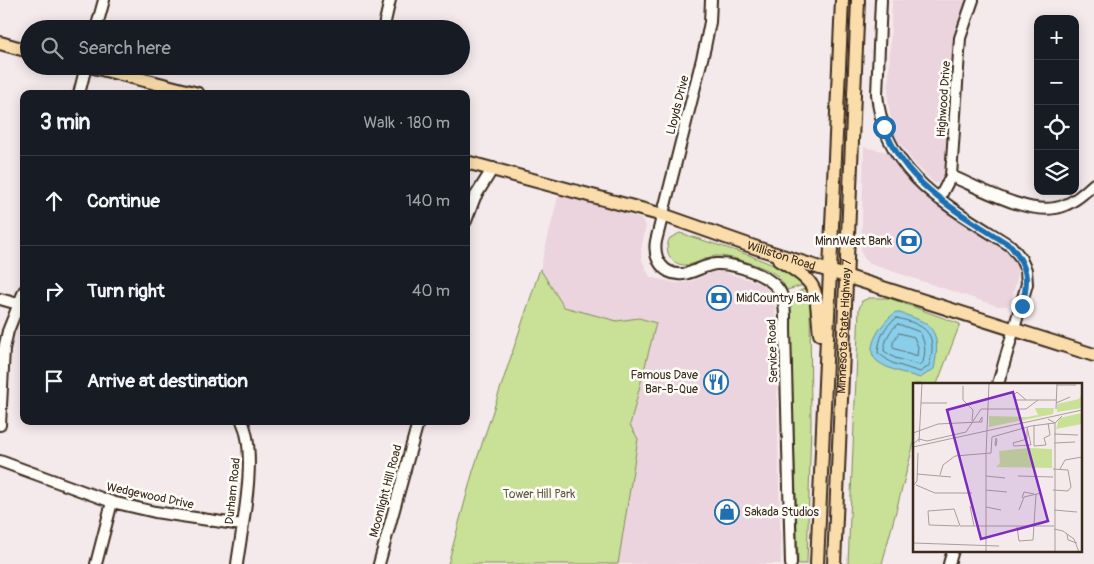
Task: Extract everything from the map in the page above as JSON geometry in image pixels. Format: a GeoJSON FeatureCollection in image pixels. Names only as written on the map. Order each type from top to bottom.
{"type":"FeatureCollection","features":[{"type":"Feature","properties":{"kind":"main road","name":"Minnesota State Highway 7"},"geometry":{"type":"LineString","coordinates":[[816,564],[842,0]]}},
{"type":"Feature","properties":{"kind":"main road","name":"Minnesota State Highway 7"},"geometry":{"type":"LineString","coordinates":[[834,564],[858,0]]}},
{"type":"Feature","properties":{"kind":"main road"},"geometry":{"type":"LineString","coordinates":[[0,43],[20,49]]}},
{"type":"Feature","properties":{"kind":"main road"},"geometry":{"type":"LineString","coordinates":[[123,75],[182,90]]}},
{"type":"Feature","properties":{"kind":"main road","name":"Williston Road"},"geometry":{"type":"LineString","coordinates":[[470,163],[663,215],[757,248],[1094,355]]}},
{"type":"Feature","properties":{"kind":"main road"},"geometry":{"type":"LineString","coordinates":[[757,248],[802,274],[810,282],[817,302],[824,381]]}},
{"type":"Feature","properties":{"kind":"street"},"geometry":{"type":"LineString","coordinates":[[98,20],[104,0]]}},
{"type":"Feature","properties":{"kind":"street"},"geometry":{"type":"LineString","coordinates":[[385,20],[390,0]]}},
{"type":"Feature","properties":{"kind":"street","name":"Lloyds Drive"},"geometry":{"type":"LineString","coordinates":[[663,215],[706,47],[711,0]]}},
{"type":"Feature","properties":{"kind":"street"},"geometry":{"type":"LineString","coordinates":[[881,0],[877,94],[884,127],[898,158],[925,188],[939,199],[1011,246],[1020,257],[1026,270],[1026,284],[1020,313],[1013,329],[998,383]]}},
{"type":"Feature","properties":{"kind":"street","name":"Highwood Drive"},"geometry":{"type":"LineString","coordinates":[[939,199],[951,176],[960,38],[973,0]]}},
{"type":"Feature","properties":{"kind":"street"},"geometry":{"type":"LineString","coordinates":[[80,90],[85,75]]}},
{"type":"Feature","properties":{"kind":"street"},"geometry":{"type":"LineString","coordinates":[[470,210],[475,197],[493,168]]}},
{"type":"Feature","properties":{"kind":"street"},"geometry":{"type":"LineString","coordinates":[[951,176],[1026,206],[1040,209],[1055,208],[1069,204],[1094,184]]}},
{"type":"Feature","properties":{"kind":"street","name":"Service Road"},"geometry":{"type":"LineString","coordinates":[[663,215],[655,248],[657,261],[663,267],[682,274],[708,265],[724,264],[766,277],[777,287],[782,296],[785,340],[791,564]]}},
{"type":"Feature","properties":{"kind":"street"},"geometry":{"type":"LineString","coordinates":[[0,299],[18,304]]}},
{"type":"Feature","properties":{"kind":"street"},"geometry":{"type":"LineString","coordinates":[[0,424],[4,349],[20,300]]}},
{"type":"Feature","properties":{"kind":"street","name":"Durham Road"},"geometry":{"type":"LineString","coordinates":[[237,564],[250,444],[243,425]]}},
{"type":"Feature","properties":{"kind":"street","name":"Moonlight Hill Road"},"geometry":{"type":"LineString","coordinates":[[379,564],[417,426]]}},
{"type":"Feature","properties":{"kind":"street","name":"Wedgewood Drive"},"geometry":{"type":"LineString","coordinates":[[0,461],[112,502],[155,512],[242,525]]}},
{"type":"Feature","properties":{"kind":"street"},"geometry":{"type":"LineString","coordinates":[[96,564],[112,502]]}},
{"type":"Feature","properties":{"kind":"shaded area"},"geometry":{"type":"Polygon","coordinates":[[[892,0],[971,0],[947,174],[945,180],[940,183],[934,183],[914,163],[892,131],[888,98],[892,0]]]}},
{"type":"Feature","properties":{"kind":"shaded area"},"geometry":{"type":"Polygon","coordinates":[[[864,147],[888,152],[915,183],[1014,257],[1017,267],[1017,279],[1011,301],[1007,306],[997,306],[870,264],[864,258],[861,252],[864,147]]]}},
{"type":"Feature","properties":{"kind":"shaded area"},"geometry":{"type":"Polygon","coordinates":[[[559,193],[641,219],[646,226],[641,249],[642,260],[650,277],[676,283],[690,282],[710,273],[720,271],[760,283],[771,293],[775,305],[781,564],[618,564],[638,439],[630,426],[656,323],[639,318],[617,321],[564,307],[540,269],[559,193]]]}},
{"type":"Feature","properties":{"kind":"green space"},"geometry":{"type":"Polygon","coordinates":[[[680,233],[749,255],[795,274],[804,285],[787,290],[779,278],[771,272],[728,257],[714,256],[685,265],[675,262],[669,256],[667,247],[670,238],[680,233]]]}},
{"type":"Feature","properties":{"kind":"green space","name":"Tower Hill Park"},"geometry":{"type":"Polygon","coordinates":[[[540,269],[564,307],[617,321],[639,318],[656,323],[630,425],[638,439],[618,564],[448,564],[473,471],[540,269]]]}},
{"type":"Feature","properties":{"kind":"green space"},"geometry":{"type":"Polygon","coordinates":[[[806,288],[808,289],[810,299],[811,423],[807,564],[798,564],[790,296],[806,288]]]}},
{"type":"Feature","properties":{"kind":"green space"},"geometry":{"type":"Polygon","coordinates":[[[869,298],[889,298],[960,324],[937,383],[913,383],[913,447],[882,564],[848,564],[859,309],[862,301],[869,298]]]}},
{"type":"Feature","properties":{"kind":"water"},"geometry":{"type":"Polygon","coordinates":[[[896,312],[926,324],[932,329],[935,336],[936,355],[934,369],[920,378],[886,367],[877,361],[873,355],[873,342],[876,335],[886,321],[896,312]]]}},
{"type":"Feature","properties":{"kind":"place","name":"MinnWest Bank"},"geometry":{"type":"Point","coordinates":[909,241]}},
{"type":"Feature","properties":{"kind":"place","name":"MidCountry Bank"},"geometry":{"type":"Point","coordinates":[719,298]}},
{"type":"Feature","properties":{"kind":"place","name":"Famous Dave Bar-B-Que"},"geometry":{"type":"Point","coordinates":[716,382]}},
{"type":"Feature","properties":{"kind":"place","name":"Sakada Studios"},"geometry":{"type":"Point","coordinates":[727,512]}},
{"type":"Feature","properties":{"kind":"route"},"geometry":{"type":"LineString","coordinates":[[884,127],[890,144],[898,158],[925,188],[1011,246],[1020,257],[1026,270],[1026,284],[1022,306]]}}]}
